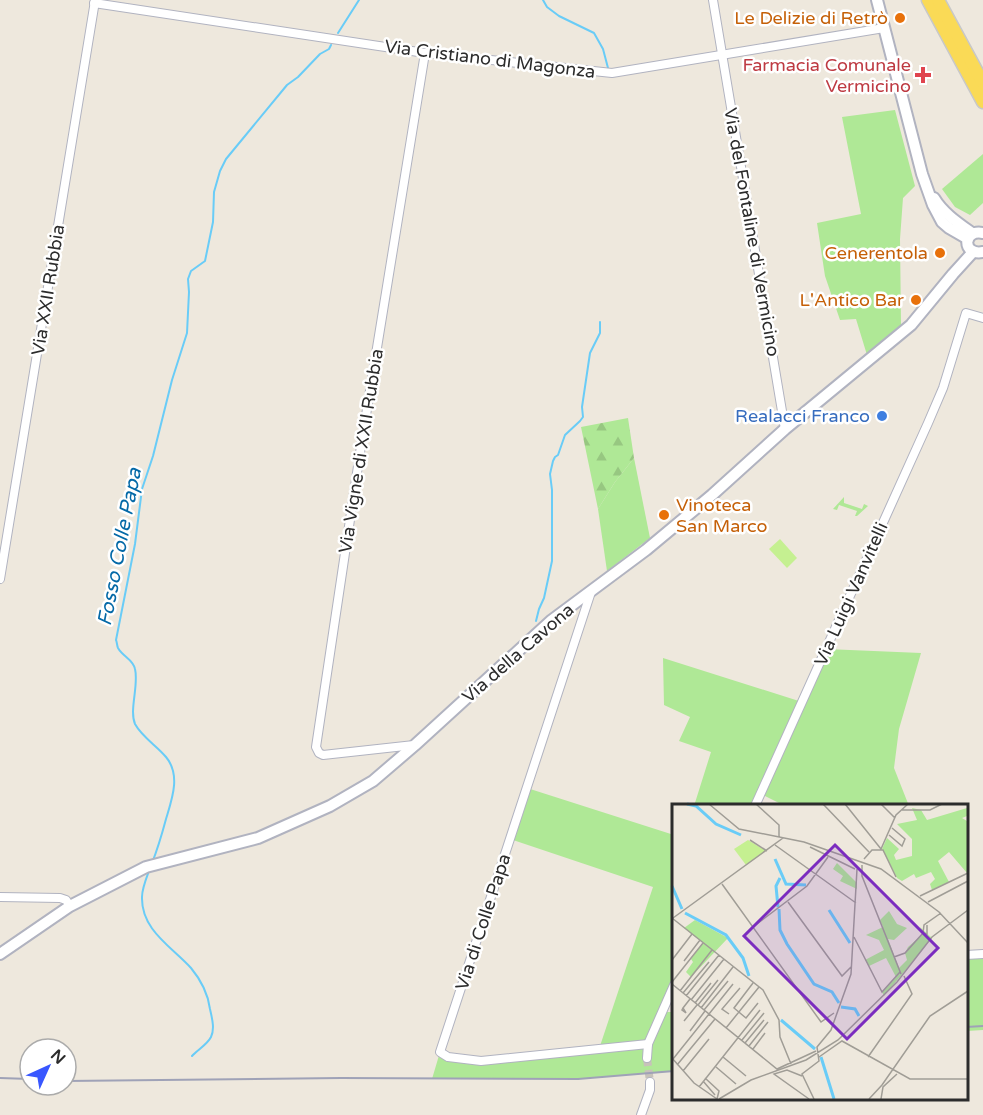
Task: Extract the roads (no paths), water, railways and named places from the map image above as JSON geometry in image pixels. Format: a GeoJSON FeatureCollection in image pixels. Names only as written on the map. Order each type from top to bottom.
{"type":"FeatureCollection","features":[{"type":"Feature","properties":{"kind":"main road"},"geometry":{"type":"LineString","coordinates":[[877,0],[922,174],[933,205],[942,222],[949,228],[974,235],[969,248],[978,252]]}},
{"type":"Feature","properties":{"kind":"main road"},"geometry":{"type":"LineString","coordinates":[[928,0],[983,102]]}},
{"type":"Feature","properties":{"kind":"main road"},"geometry":{"type":"LineString","coordinates":[[938,0],[983,83]]}},
{"type":"Feature","properties":{"kind":"main road","name":"Via della Cavona"},"geometry":{"type":"LineString","coordinates":[[0,954],[70,906],[151,866],[258,838],[330,806],[373,781],[416,745],[552,620],[646,550],[712,495],[785,429],[911,325],[953,274],[978,252]]}},
{"type":"Feature","properties":{"kind":"street","name":"Via del Fontaline di Vermicino"},"geometry":{"type":"LineString","coordinates":[[713,0],[785,429]]}},
{"type":"Feature","properties":{"kind":"street","name":"Via Cristiano di Magonza"},"geometry":{"type":"LineString","coordinates":[[94,2],[425,53],[612,74],[884,28]]}},
{"type":"Feature","properties":{"kind":"street","name":"Via XXII Rubbia"},"geometry":{"type":"LineString","coordinates":[[0,579],[94,2]]}},
{"type":"Feature","properties":{"kind":"street","name":"Via Vigne di XXII Rubbia"},"geometry":{"type":"LineString","coordinates":[[416,745],[323,755],[317,752],[316,747],[361,446],[425,53]]}},
{"type":"Feature","properties":{"kind":"street","name":"Via Luigi Vanvitelli"},"geometry":{"type":"LineString","coordinates":[[757,804],[928,423],[945,381],[966,313],[983,318]]}},
{"type":"Feature","properties":{"kind":"street","name":"Via di Colle Papa"},"geometry":{"type":"LineString","coordinates":[[591,592],[440,1052],[448,1057],[481,1061],[648,1044]]}},
{"type":"Feature","properties":{"kind":"street"},"geometry":{"type":"LineString","coordinates":[[0,897],[60,898],[66,900],[70,906]]}},
{"type":"Feature","properties":{"kind":"street"},"geometry":{"type":"LineString","coordinates":[[968,955],[983,954]]}},
{"type":"Feature","properties":{"kind":"street"},"geometry":{"type":"LineString","coordinates":[[647,1058],[648,1044],[672,990]]}},
{"type":"Feature","properties":{"kind":"street"},"geometry":{"type":"LineString","coordinates":[[641,1115],[650,1090],[650,1082]]}},
{"type":"Feature","properties":{"kind":"waterway","name":"Fosso Colle Papa"},"geometry":{"type":"LineString","coordinates":[[338,33],[359,0]]}},
{"type":"Feature","properties":{"kind":"waterway"},"geometry":{"type":"LineString","coordinates":[[543,0],[547,7],[559,16],[594,33],[603,49],[608,68]]}},
{"type":"Feature","properties":{"kind":"waterway","name":"Fosso Colle Papa"},"geometry":{"type":"LineString","coordinates":[[152,863],[173,795],[173,771],[166,757],[135,724],[133,718],[135,669],[118,648],[116,640],[135,544],[142,489],[187,333],[188,279],[191,271],[205,261],[213,222],[214,192],[220,171],[226,159],[287,85],[331,45]]}},
{"type":"Feature","properties":{"kind":"waterway"},"geometry":{"type":"LineString","coordinates":[[536,621],[544,598],[552,561],[550,474],[553,461],[558,455],[565,435],[583,417],[582,407],[590,353],[600,333],[600,322]]}},
{"type":"Feature","properties":{"kind":"waterway","name":"Fosso Colle Papa"},"geometry":{"type":"LineString","coordinates":[[149,871],[142,897],[147,919],[159,937],[195,973],[204,987],[209,1003],[213,1023],[212,1034],[192,1056]]}},
{"type":"Feature","properties":{"kind":"tunnel"},"geometry":{"type":"LineString","coordinates":[[647,1058],[650,1082]]}},
{"type":"Feature","properties":{"kind":"railway"},"geometry":{"type":"LineString","coordinates":[[968,1027],[983,1026]]}},
{"type":"Feature","properties":{"kind":"railway"},"geometry":{"type":"LineString","coordinates":[[78,1081],[341,1078],[578,1079],[672,1071]]}},
{"type":"Feature","properties":{"kind":"railway"},"geometry":{"type":"LineString","coordinates":[[0,1078],[18,1079]]}},
{"type":"Feature","properties":{"kind":"place","name":"Le Delizie di Retrò"},"geometry":{"type":"Point","coordinates":[900,18]}},
{"type":"Feature","properties":{"kind":"place","name":"Farmacia Comunale Vermicino"},"geometry":{"type":"Point","coordinates":[923,75]}},
{"type":"Feature","properties":{"kind":"place","name":"Cenerentola"},"geometry":{"type":"Point","coordinates":[940,253]}},
{"type":"Feature","properties":{"kind":"place","name":"L'Antico Bar"},"geometry":{"type":"Point","coordinates":[916,300]}},
{"type":"Feature","properties":{"kind":"place","name":"Realacci Franco"},"geometry":{"type":"Point","coordinates":[882,416]}},
{"type":"Feature","properties":{"kind":"place","name":"Vinoteca San Marco"},"geometry":{"type":"Point","coordinates":[664,515]}}]}
